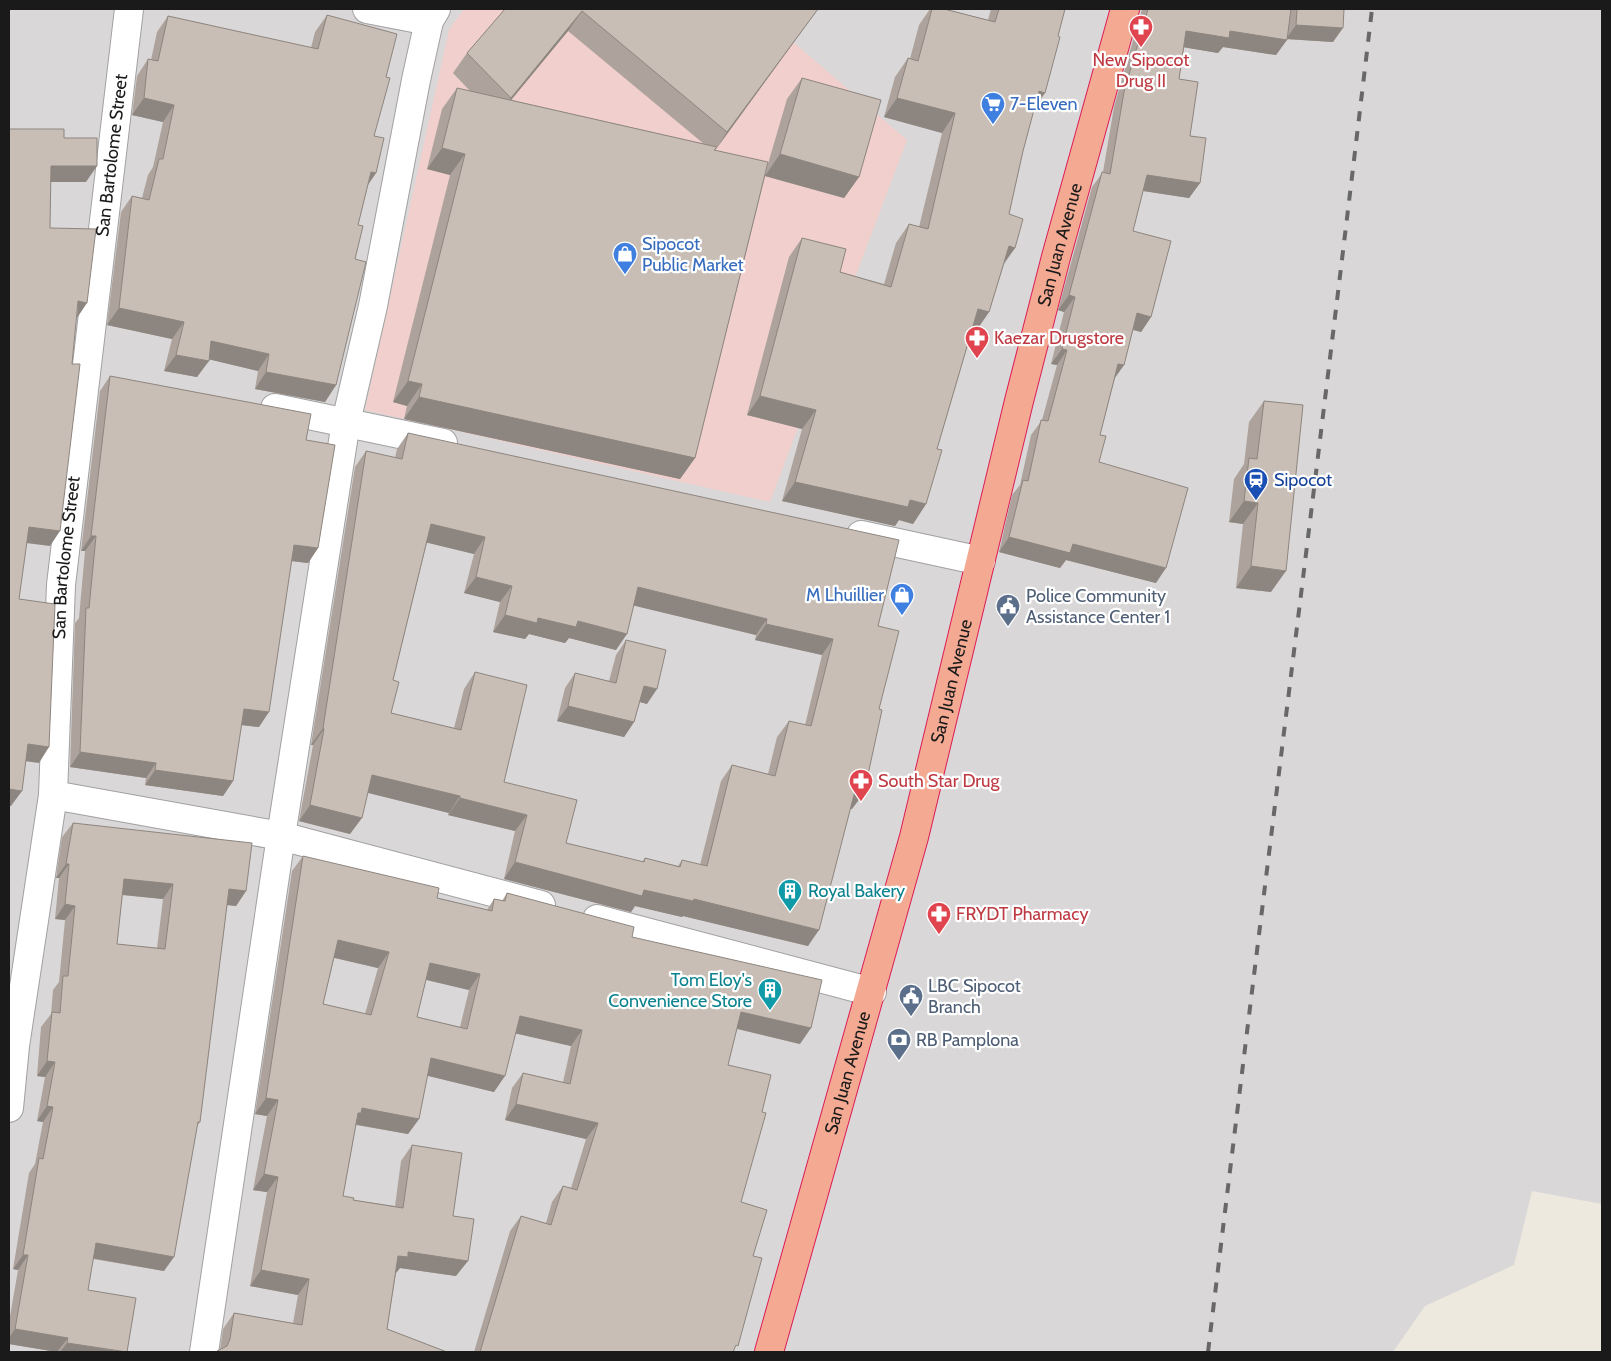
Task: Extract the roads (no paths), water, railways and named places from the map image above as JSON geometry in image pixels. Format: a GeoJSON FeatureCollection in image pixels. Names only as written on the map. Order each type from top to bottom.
{"type":"FeatureCollection","features":[{"type":"Feature","properties":{"kind":"highway","name":"San Juan Avenue"},"geometry":{"type":"LineString","coordinates":[[769,1352],[914,838],[1056,257],[1124,9]]}},
{"type":"Feature","properties":{"kind":"street","name":"San Bartolome Street"},"geometry":{"type":"LineString","coordinates":[[9,1108],[15,1046],[53,795],[61,585],[129,9]]}},
{"type":"Feature","properties":{"kind":"street"},"geometry":{"type":"LineString","coordinates":[[204,1352],[280,836],[346,422],[373,306],[433,15],[367,9]]}},
{"type":"Feature","properties":{"kind":"street"},"geometry":{"type":"LineString","coordinates":[[86,372],[115,378]]}},
{"type":"Feature","properties":{"kind":"street"},"geometry":{"type":"LineString","coordinates":[[250,404],[346,422],[471,449]]}},
{"type":"Feature","properties":{"kind":"street"},"geometry":{"type":"LineString","coordinates":[[837,530],[981,561]]}},
{"type":"Feature","properties":{"kind":"street"},"geometry":{"type":"LineString","coordinates":[[53,795],[280,836],[872,992]]}},
{"type":"Feature","properties":{"kind":"railway"},"geometry":{"type":"LineString","coordinates":[[1208,1352],[1372,9]]}},
{"type":"Feature","properties":{"kind":"place","name":"New Sipocot Drug II"},"geometry":{"type":"Point","coordinates":[1141,48]}},
{"type":"Feature","properties":{"kind":"place","name":"7-Eleven"},"geometry":{"type":"Point","coordinates":[993,125]}},
{"type":"Feature","properties":{"kind":"place","name":"Sipocot Public Market"},"geometry":{"type":"Point","coordinates":[625,275]}},
{"type":"Feature","properties":{"kind":"place","name":"Kaezar Drugstore"},"geometry":{"type":"Point","coordinates":[977,359]}},
{"type":"Feature","properties":{"kind":"place","name":"Sipocot"},"geometry":{"type":"Point","coordinates":[1256,501]}},
{"type":"Feature","properties":{"kind":"place","name":"M Lhuillier"},"geometry":{"type":"Point","coordinates":[902,616]}},
{"type":"Feature","properties":{"kind":"place","name":"Police Community Assistance Center 1"},"geometry":{"type":"Point","coordinates":[1008,627]}},
{"type":"Feature","properties":{"kind":"place","name":"South Star Drug"},"geometry":{"type":"Point","coordinates":[861,802]}},
{"type":"Feature","properties":{"kind":"place","name":"Royal Bakery"},"geometry":{"type":"Point","coordinates":[790,912]}},
{"type":"Feature","properties":{"kind":"place","name":"FRYDT Pharmacy"},"geometry":{"type":"Point","coordinates":[939,935]}},
{"type":"Feature","properties":{"kind":"place","name":"Tom Eloy's Convenience Store"},"geometry":{"type":"Point","coordinates":[770,1011]}},
{"type":"Feature","properties":{"kind":"place","name":"LBC Sipocot Branch"},"geometry":{"type":"Point","coordinates":[911,1017]}},
{"type":"Feature","properties":{"kind":"place","name":"RB Pamplona"},"geometry":{"type":"Point","coordinates":[899,1061]}}]}
